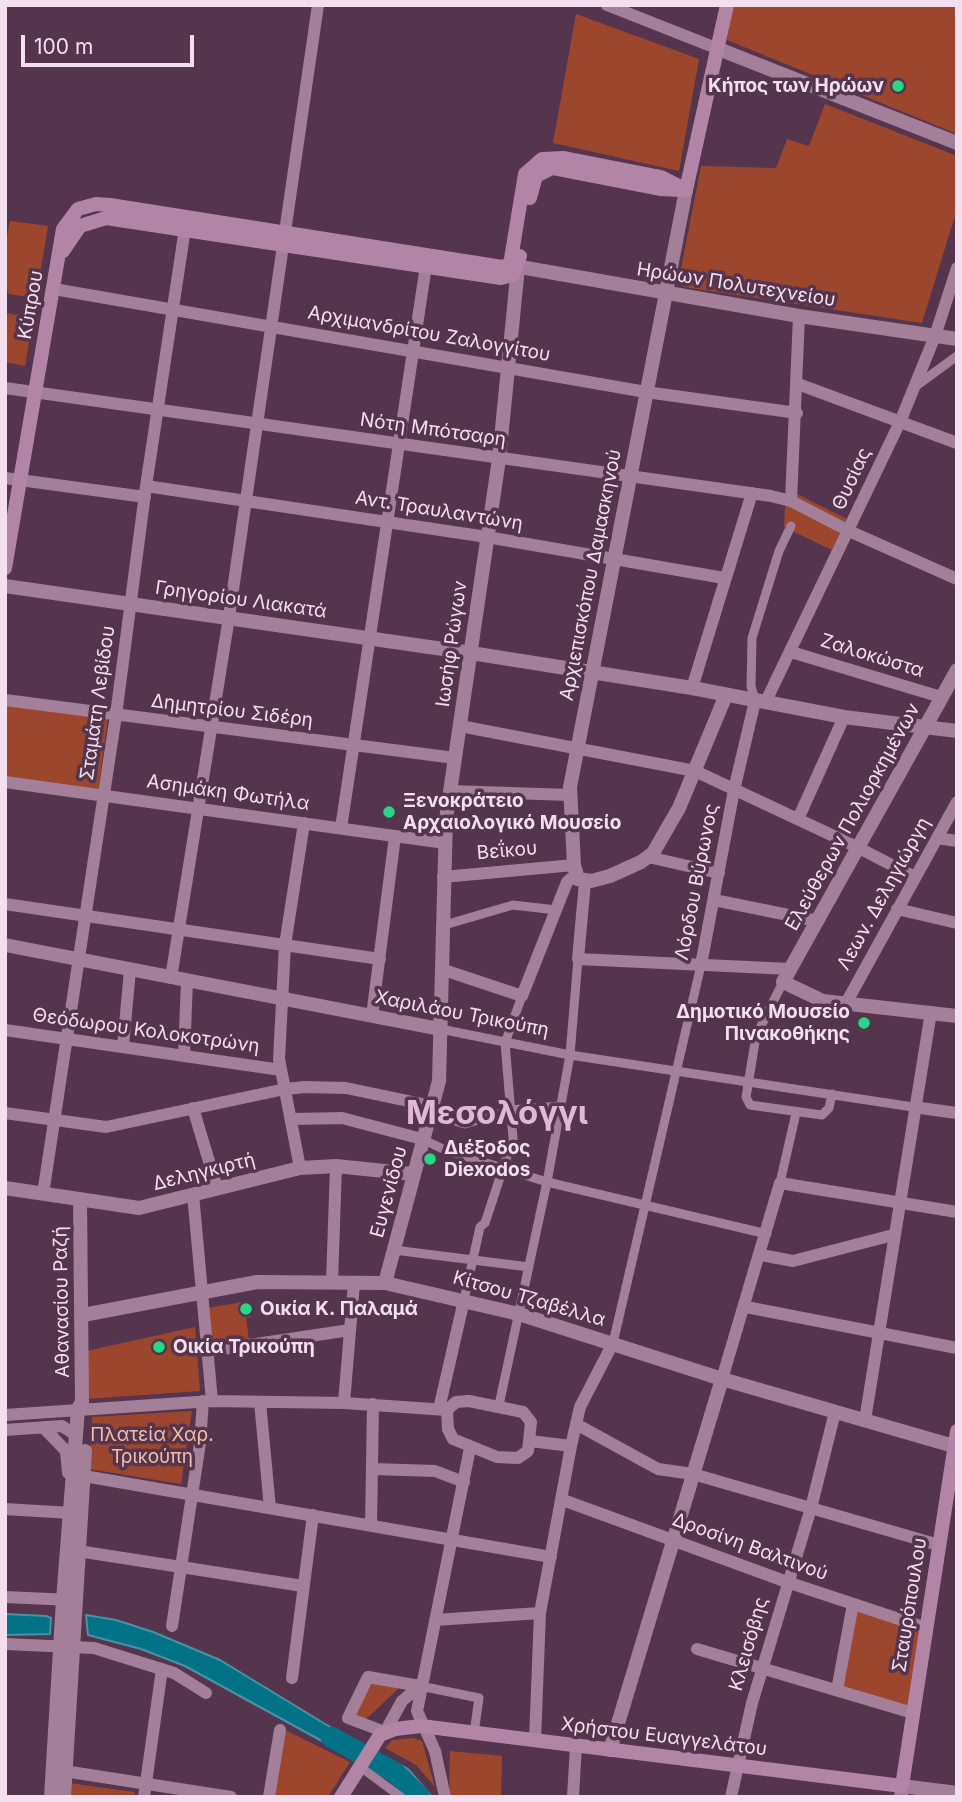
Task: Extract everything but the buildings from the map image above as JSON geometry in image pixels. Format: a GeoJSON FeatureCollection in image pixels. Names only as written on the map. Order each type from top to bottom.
{"type":"FeatureCollection","features":[{"type":"Feature","properties":{"kind":"main road"},"geometry":{"type":"LineString","coordinates":[[185,224],[426,261],[513,266],[531,188],[536,176],[546,169],[660,189],[686,190],[727,5]]}},
{"type":"Feature","properties":{"kind":"main road","name":"Κύπρου"},"geometry":{"type":"LineString","coordinates":[[5,569],[12,479],[34,393],[65,224],[74,212],[85,206],[110,205],[185,224]]}},
{"type":"Feature","properties":{"kind":"main road","name":"Κύπρου"},"geometry":{"type":"LineString","coordinates":[[59,256],[76,230],[92,221],[113,219],[185,224]]}},
{"type":"Feature","properties":{"kind":"main road","name":"Σταυρόπουλου"},"geometry":{"type":"LineString","coordinates":[[902,1791],[957,1430]]}},
{"type":"Feature","properties":{"kind":"main road","name":"Χρήστου Ευαγγελάτου"},"geometry":{"type":"LineString","coordinates":[[380,1736],[421,1726],[736,1766],[902,1791]]}},
{"type":"Feature","properties":{"kind":"main road"},"geometry":{"type":"LineString","coordinates":[[341,1797],[380,1736]]}},
{"type":"Feature","properties":{"kind":"street"},"geometry":{"type":"LineString","coordinates":[[171,978],[200,809],[318,5]]}},
{"type":"Feature","properties":{"kind":"street"},"geometry":{"type":"LineString","coordinates":[[607,5],[957,143]]}},
{"type":"Feature","properties":{"kind":"street","name":"Αρχιεπισκόπου Δαμασκηνού"},"geometry":{"type":"LineString","coordinates":[[578,874],[569,795],[576,749],[594,673],[686,190]]}},
{"type":"Feature","properties":{"kind":"street","name":"Σταμάτη Λεβίδου"},"geometry":{"type":"LineString","coordinates":[[43,1194],[116,715],[145,491],[185,224]]}},
{"type":"Feature","properties":{"kind":"street"},"geometry":{"type":"LineString","coordinates":[[341,828],[426,261]]}},
{"type":"Feature","properties":{"kind":"street","name":"Ηρώων Πολυτεχνείου"},"geometry":{"type":"LineString","coordinates":[[513,266],[799,316],[957,339]]}},
{"type":"Feature","properties":{"kind":"street","name":"Ιωσήφ Ρώγων"},"geometry":{"type":"LineString","coordinates":[[440,1028],[445,843],[450,792],[499,459],[508,366],[513,266]]}},
{"type":"Feature","properties":{"kind":"street","name":"Θυσίας"},"geometry":{"type":"LineString","coordinates":[[761,701],[791,652],[900,422],[935,336],[957,268]]}},
{"type":"Feature","properties":{"kind":"street","name":"Αρχιμανδρίτου Ζαλογγίτου"},"geometry":{"type":"LineString","coordinates":[[54,289],[646,392],[797,413]]}},
{"type":"Feature","properties":{"kind":"street"},"geometry":{"type":"LineString","coordinates":[[791,501],[797,413],[799,316]]}},
{"type":"Feature","properties":{"kind":"street"},"geometry":{"type":"LineString","coordinates":[[916,386],[957,356]]}},
{"type":"Feature","properties":{"kind":"street"},"geometry":{"type":"LineString","coordinates":[[798,384],[957,443]]}},
{"type":"Feature","properties":{"kind":"street","name":"Νότη Μπότσαρη"},"geometry":{"type":"LineString","coordinates":[[5,388],[752,493],[791,501],[849,531],[957,579]]}},
{"type":"Feature","properties":{"kind":"street","name":"Αντ. Τραυλαντώνη"},"geometry":{"type":"LineString","coordinates":[[12,479],[246,501],[487,537],[724,578]]}},
{"type":"Feature","properties":{"kind":"street"},"geometry":{"type":"LineString","coordinates":[[692,688],[752,493]]}},
{"type":"Feature","properties":{"kind":"street"},"geometry":{"type":"LineString","coordinates":[[761,701],[751,686],[752,638],[779,551],[791,526]]}},
{"type":"Feature","properties":{"kind":"street","name":"Γρηγορίου Λιακατά"},"geometry":{"type":"LineString","coordinates":[[5,586],[471,653],[692,688],[845,717],[957,731]]}},
{"type":"Feature","properties":{"kind":"street","name":"Ζαλοκώστα"},"geometry":{"type":"LineString","coordinates":[[791,652],[941,697]]}},
{"type":"Feature","properties":{"kind":"street","name":"Ελεύθερων Πολιορκημένων"},"geometry":{"type":"LineString","coordinates":[[786,976],[957,670]]}},
{"type":"Feature","properties":{"kind":"street"},"geometry":{"type":"LineString","coordinates":[[5,1415],[82,1407],[207,1401],[344,1402],[443,1409],[463,1400],[519,1410],[528,1417],[531,1422],[528,1451],[516,1458],[496,1457],[470,1448],[450,1435],[443,1409],[471,1259],[513,1138],[505,1043],[567,882],[578,874],[619,872],[648,857],[679,808],[726,695]]}},
{"type":"Feature","properties":{"kind":"street","name":"Δημητρίου Σιδέρη"},"geometry":{"type":"LineString","coordinates":[[5,700],[455,758]]}},
{"type":"Feature","properties":{"kind":"street","name":"Λόρδου Βύρωνος"},"geometry":{"type":"LineString","coordinates":[[613,1343],[679,1070],[734,790],[761,701]]}},
{"type":"Feature","properties":{"kind":"street"},"geometry":{"type":"LineString","coordinates":[[798,820],[845,717]]}},
{"type":"Feature","properties":{"kind":"street"},"geometry":{"type":"LineString","coordinates":[[460,726],[695,771],[858,846],[915,877]]}},
{"type":"Feature","properties":{"kind":"street","name":"Ασημάκη Φωτήλα"},"geometry":{"type":"LineString","coordinates":[[5,782],[445,843]]}},
{"type":"Feature","properties":{"kind":"street"},"geometry":{"type":"LineString","coordinates":[[450,792],[569,795]]}},
{"type":"Feature","properties":{"kind":"street","name":"Λεων. Δεληγιώργη"},"geometry":{"type":"LineString","coordinates":[[845,1004],[957,802]]}},
{"type":"Feature","properties":{"kind":"street"},"geometry":{"type":"LineString","coordinates":[[300,1168],[293,1119],[281,1070],[280,998],[285,945],[304,823]]}},
{"type":"Feature","properties":{"kind":"street"},"geometry":{"type":"LineString","coordinates":[[372,1016],[395,835]]}},
{"type":"Feature","properties":{"kind":"street"},"geometry":{"type":"LineString","coordinates":[[936,838],[957,841]]}},
{"type":"Feature","properties":{"kind":"street"},"geometry":{"type":"LineString","coordinates":[[648,857],[719,873]]}},
{"type":"Feature","properties":{"kind":"street"},"geometry":{"type":"LineString","coordinates":[[499,1405],[547,1182],[570,1055],[578,959],[578,874]]}},
{"type":"Feature","properties":{"kind":"street","name":"Βεΐκου"},"geometry":{"type":"LineString","coordinates":[[443,877],[578,874]]}},
{"type":"Feature","properties":{"kind":"street"},"geometry":{"type":"LineString","coordinates":[[714,900],[818,922]]}},
{"type":"Feature","properties":{"kind":"street"},"geometry":{"type":"LineString","coordinates":[[5,904],[380,959]]}},
{"type":"Feature","properties":{"kind":"street"},"geometry":{"type":"LineString","coordinates":[[441,926],[513,905],[556,910]]}},
{"type":"Feature","properties":{"kind":"street"},"geometry":{"type":"LineString","coordinates":[[897,909],[957,923]]}},
{"type":"Feature","properties":{"kind":"street","name":"Χαριλάου Τρικούπη"},"geometry":{"type":"LineString","coordinates":[[5,945],[570,1055],[913,1107]]}},
{"type":"Feature","properties":{"kind":"street"},"geometry":{"type":"LineString","coordinates":[[578,959],[701,965],[786,976],[823,1001],[957,1016]]}},
{"type":"Feature","properties":{"kind":"street"},"geometry":{"type":"LineString","coordinates":[[441,969],[522,996]]}},
{"type":"Feature","properties":{"kind":"street"},"geometry":{"type":"LineString","coordinates":[[123,1045],[130,970]]}},
{"type":"Feature","properties":{"kind":"street"},"geometry":{"type":"LineString","coordinates":[[786,976],[756,1036],[746,1097],[750,1105],[821,1115],[830,1108],[832,1094]]}},
{"type":"Feature","properties":{"kind":"street"},"geometry":{"type":"LineString","coordinates":[[184,1055],[187,981]]}},
{"type":"Feature","properties":{"kind":"street"},"geometry":{"type":"LineString","coordinates":[[865,1420],[913,1107],[931,1012]]}},
{"type":"Feature","properties":{"kind":"street","name":"Ευγενίδου"},"geometry":{"type":"LineString","coordinates":[[385,1283],[439,1082],[440,1028]]}},
{"type":"Feature","properties":{"kind":"street","name":"Θεόδωρου Κολοκοτρώνη"},"geometry":{"type":"LineString","coordinates":[[5,1030],[281,1070]]}},
{"type":"Feature","properties":{"kind":"street"},"geometry":{"type":"LineString","coordinates":[[5,1113],[106,1127],[285,1089],[346,1088],[431,1110],[465,1124],[510,1110],[560,1106]]}},
{"type":"Feature","properties":{"kind":"street"},"geometry":{"type":"LineString","coordinates":[[913,1107],[957,1113]]}},
{"type":"Feature","properties":{"kind":"street"},"geometry":{"type":"LineString","coordinates":[[193,1108],[217,1188]]}},
{"type":"Feature","properties":{"kind":"street"},"geometry":{"type":"LineString","coordinates":[[610,1750],[746,1307],[767,1234],[796,1113]]}},
{"type":"Feature","properties":{"kind":"street"},"geometry":{"type":"LineString","coordinates":[[293,1119],[342,1118],[422,1139],[445,1150],[547,1182],[645,1203],[767,1234]]}},
{"type":"Feature","properties":{"kind":"street"},"geometry":{"type":"LineString","coordinates":[[332,1282],[336,1166]]}},
{"type":"Feature","properties":{"kind":"street","name":"Δεληγκιρτή"},"geometry":{"type":"LineString","coordinates":[[5,1188],[139,1208],[300,1168],[336,1166],[413,1174]]}},
{"type":"Feature","properties":{"kind":"street"},"geometry":{"type":"LineString","coordinates":[[780,1183],[957,1212]]}},
{"type":"Feature","properties":{"kind":"street"},"geometry":{"type":"LineString","coordinates":[[172,1626],[207,1401],[209,1351],[193,1194]]}},
{"type":"Feature","properties":{"kind":"street","name":"Αθανασίου Ραζή"},"geometry":{"type":"LineString","coordinates":[[80,1201],[82,1407]]}},
{"type":"Feature","properties":{"kind":"street"},"geometry":{"type":"LineString","coordinates":[[761,1255],[793,1261],[893,1235]]}},
{"type":"Feature","properties":{"kind":"street"},"geometry":{"type":"LineString","coordinates":[[394,1250],[529,1266]]}},
{"type":"Feature","properties":{"kind":"street","name":"Κίτσου Τζαβέλλα"},"geometry":{"type":"LineString","coordinates":[[83,1315],[263,1281],[385,1283],[519,1314],[722,1379],[955,1447]]}},
{"type":"Feature","properties":{"kind":"street"},"geometry":{"type":"LineString","coordinates":[[344,1402],[354,1283]]}},
{"type":"Feature","properties":{"kind":"street"},"geometry":{"type":"LineString","coordinates":[[746,1307],[957,1348]]}},
{"type":"Feature","properties":{"kind":"street"},"geometry":{"type":"LineString","coordinates":[[209,1351],[350,1331]]}},
{"type":"Feature","properties":{"kind":"street"},"geometry":{"type":"LineString","coordinates":[[535,1740],[540,1613],[571,1446],[584,1398],[613,1343]]}},
{"type":"Feature","properties":{"kind":"street"},"geometry":{"type":"LineString","coordinates":[[260,1402],[270,1508]]}},
{"type":"Feature","properties":{"kind":"street"},"geometry":{"type":"LineString","coordinates":[[371,1526],[373,1404]]}},
{"type":"Feature","properties":{"kind":"street"},"geometry":{"type":"LineString","coordinates":[[68,1513],[82,1407]]}},
{"type":"Feature","properties":{"kind":"street"},"geometry":{"type":"LineString","coordinates":[[69,1600],[78,1552],[84,1476],[82,1407]]}},
{"type":"Feature","properties":{"kind":"street","name":"Κλεισόβης"},"geometry":{"type":"LineString","coordinates":[[731,1797],[736,1766],[762,1668],[811,1508],[835,1412]]}},
{"type":"Feature","properties":{"kind":"street"},"geometry":{"type":"LineString","coordinates":[[576,1424],[658,1469],[693,1474],[939,1545]]}},
{"type":"Feature","properties":{"kind":"street"},"geometry":{"type":"LineString","coordinates":[[5,1430],[62,1426],[77,1436]]}},
{"type":"Feature","properties":{"kind":"street"},"geometry":{"type":"LineString","coordinates":[[43,1427],[66,1451],[68,1474],[69,1600],[64,1797]]}},
{"type":"Feature","properties":{"kind":"street"},"geometry":{"type":"LineString","coordinates":[[530,1441],[571,1446]]}},
{"type":"Feature","properties":{"kind":"street"},"geometry":{"type":"LineString","coordinates":[[445,1797],[435,1751],[421,1726],[417,1711],[470,1448]]}},
{"type":"Feature","properties":{"kind":"street"},"geometry":{"type":"LineString","coordinates":[[372,1469],[435,1471],[464,1482]]}},
{"type":"Feature","properties":{"kind":"street"},"geometry":{"type":"LineString","coordinates":[[84,1476],[551,1558]]}},
{"type":"Feature","properties":{"kind":"street","name":"Δροσίνη Βαλτινού"},"geometry":{"type":"LineString","coordinates":[[563,1500],[787,1582],[926,1628]]}},
{"type":"Feature","properties":{"kind":"street"},"geometry":{"type":"LineString","coordinates":[[5,1508],[68,1513]]}},
{"type":"Feature","properties":{"kind":"street"},"geometry":{"type":"LineString","coordinates":[[292,1678],[313,1515]]}},
{"type":"Feature","properties":{"kind":"street"},"geometry":{"type":"LineString","coordinates":[[78,1552],[303,1586]]}},
{"type":"Feature","properties":{"kind":"street"},"geometry":{"type":"LineString","coordinates":[[5,1597],[69,1600]]}},
{"type":"Feature","properties":{"kind":"street"},"geometry":{"type":"LineString","coordinates":[[837,1690],[853,1604]]}},
{"type":"Feature","properties":{"kind":"street"},"geometry":{"type":"LineString","coordinates":[[435,1620],[540,1613]]}},
{"type":"Feature","properties":{"kind":"street"},"geometry":{"type":"LineString","coordinates":[[5,1644],[94,1648],[162,1669],[206,1693]]}},
{"type":"Feature","properties":{"kind":"street"},"geometry":{"type":"LineString","coordinates":[[51,1797],[67,1645]]}},
{"type":"Feature","properties":{"kind":"street"},"geometry":{"type":"LineString","coordinates":[[697,1649],[913,1713]]}},
{"type":"Feature","properties":{"kind":"street"},"geometry":{"type":"LineString","coordinates":[[144,1797],[162,1669]]}},
{"type":"Feature","properties":{"kind":"street"},"geometry":{"type":"LineString","coordinates":[[420,1686],[402,1701],[380,1736],[348,1718],[368,1677],[420,1686],[479,1698],[474,1733]]}},
{"type":"Feature","properties":{"kind":"street"},"geometry":{"type":"LineString","coordinates":[[269,1797],[280,1730]]}},
{"type":"Feature","properties":{"kind":"street"},"geometry":{"type":"LineString","coordinates":[[573,1797],[576,1746]]}},
{"type":"Feature","properties":{"kind":"street"},"geometry":{"type":"LineString","coordinates":[[359,1766],[401,1797]]}},
{"type":"Feature","properties":{"kind":"street"},"geometry":{"type":"LineString","coordinates":[[64,1771],[232,1797]]}},
{"type":"Feature","properties":{"kind":"street"},"geometry":{"type":"LineString","coordinates":[[902,1791],[957,1793]]}},
{"type":"Feature","properties":{"kind":"green space","name":"Κήπος των Ηρώων"},"geometry":{"type":"Polygon","coordinates":[[[733,5],[957,5],[957,134],[727,40],[733,5]]]}},
{"type":"Feature","properties":{"kind":"green space"},"geometry":{"type":"Polygon","coordinates":[[[576,14],[699,59],[679,171],[553,143],[576,14]]]}},
{"type":"Feature","properties":{"kind":"green space"},"geometry":{"type":"Polygon","coordinates":[[[825,104],[957,156],[957,209],[922,323],[678,284],[701,166],[776,168],[787,139],[809,146],[825,104]]]}},
{"type":"Feature","properties":{"kind":"green space"},"geometry":{"type":"Polygon","coordinates":[[[10,221],[48,226],[36,298],[9,294],[5,286],[5,246],[10,221]]]}},
{"type":"Feature","properties":{"kind":"green space"},"geometry":{"type":"Polygon","coordinates":[[[5,313],[33,318],[25,366],[5,362],[5,313]]]}},
{"type":"Feature","properties":{"kind":"green space"},"geometry":{"type":"Polygon","coordinates":[[[793,492],[847,519],[832,550],[784,527],[785,508],[793,492]]]}},
{"type":"Feature","properties":{"kind":"green space"},"geometry":{"type":"Polygon","coordinates":[[[5,704],[108,718],[98,791],[5,778],[5,704]]]}},
{"type":"Feature","properties":{"kind":"green space"},"geometry":{"type":"Polygon","coordinates":[[[248,1301],[251,1317],[246,1318],[249,1340],[211,1346],[208,1308],[248,1301]]]}},
{"type":"Feature","properties":{"kind":"green space"},"geometry":{"type":"Polygon","coordinates":[[[195,1327],[200,1391],[86,1399],[86,1351],[195,1327]]]}},
{"type":"Feature","properties":{"kind":"green space","name":"Πλατεία Χαρ. Τρικούπη"},"geometry":{"type":"Polygon","coordinates":[[[192,1411],[181,1484],[89,1469],[92,1417],[192,1411]]]}},
{"type":"Feature","properties":{"kind":"green space"},"geometry":{"type":"Polygon","coordinates":[[[853,1604],[926,1628],[913,1713],[837,1690],[853,1604]]]}},
{"type":"Feature","properties":{"kind":"green space"},"geometry":{"type":"Polygon","coordinates":[[[372,1683],[400,1687],[364,1721],[354,1716],[372,1683]]]}},
{"type":"Feature","properties":{"kind":"green space"},"geometry":{"type":"Polygon","coordinates":[[[285,1730],[350,1762],[328,1797],[274,1795],[285,1730]]]}},
{"type":"Feature","properties":{"kind":"green space"},"geometry":{"type":"Polygon","coordinates":[[[413,1738],[422,1741],[435,1787],[416,1765],[385,1748],[393,1740],[413,1738]]]}},
{"type":"Feature","properties":{"kind":"green space"},"geometry":{"type":"Polygon","coordinates":[[[450,1751],[502,1756],[501,1797],[449,1797],[450,1751]]]}},
{"type":"Feature","properties":{"kind":"green space"},"geometry":{"type":"Polygon","coordinates":[[[69,1783],[135,1792],[134,1797],[68,1797],[69,1783]]]}},
{"type":"Feature","properties":{"kind":"water"},"geometry":{"type":"Polygon","coordinates":[[[5,1614],[51,1618],[50,1634],[5,1635],[5,1614]]]}},
{"type":"Feature","properties":{"kind":"water"},"geometry":{"type":"Polygon","coordinates":[[[86,1615],[116,1620],[153,1632],[220,1660],[358,1744],[353,1754],[331,1746],[185,1666],[141,1649],[88,1635],[86,1615]]]}},
{"type":"Feature","properties":{"kind":"water"},"geometry":{"type":"Polygon","coordinates":[[[379,1755],[408,1769],[432,1797],[410,1797],[373,1765],[379,1755]]]}},
{"type":"Feature","properties":{"kind":"waterway"},"geometry":{"type":"LineString","coordinates":[[331,1737],[394,1772],[420,1797]]}},
{"type":"Feature","properties":{"kind":"place","name":"Κήπος των Ηρώων"},"geometry":{"type":"Point","coordinates":[898,86]}},
{"type":"Feature","properties":{"kind":"place","name":"Ξενοκράτειο Αρχαιολογικό Μουσείο"},"geometry":{"type":"Point","coordinates":[389,812]}},
{"type":"Feature","properties":{"kind":"place","name":"Δημοτικό Μουσείο Πινακοθήκης"},"geometry":{"type":"Point","coordinates":[864,1023]}},
{"type":"Feature","properties":{"kind":"place","name":"Διέξοδος Diexodos"},"geometry":{"type":"Point","coordinates":[430,1159]}},
{"type":"Feature","properties":{"kind":"place","name":"Οικία Κ. Παλαμά"},"geometry":{"type":"Point","coordinates":[246,1309]}},
{"type":"Feature","properties":{"kind":"place","name":"Οικία Τρικούπη"},"geometry":{"type":"Point","coordinates":[159,1347]}},
{"type":"Feature","properties":{"kind":"district","name":"Μεσολόγγι"},"geometry":{"type":"Point","coordinates":[497,1114]}}]}
